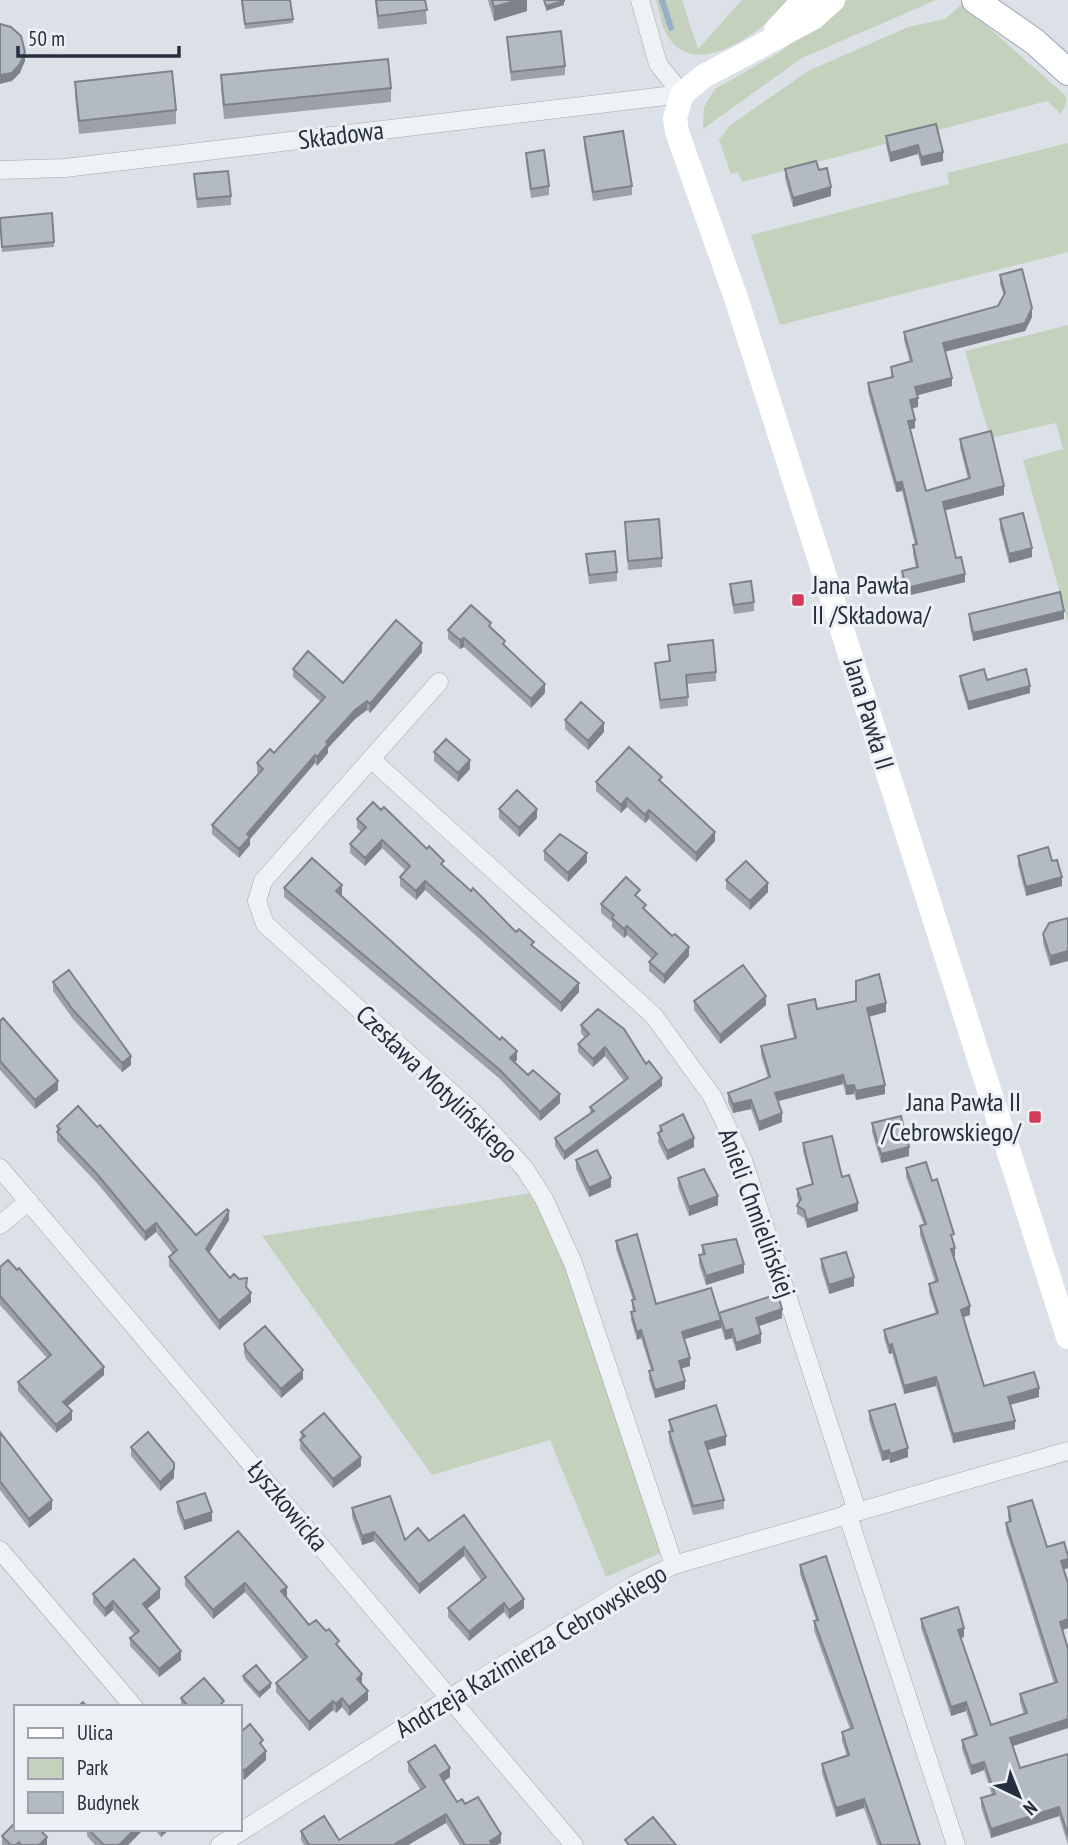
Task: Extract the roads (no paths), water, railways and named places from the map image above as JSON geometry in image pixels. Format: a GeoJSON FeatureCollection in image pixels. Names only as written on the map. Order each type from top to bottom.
{"type":"FeatureCollection","features":[{"type":"Feature","properties":{"kind":"main road"},"geometry":{"type":"LineString","coordinates":[[975,0],[1035,42],[1068,72]]}},
{"type":"Feature","properties":{"kind":"main road"},"geometry":{"type":"LineString","coordinates":[[1001,0],[1035,42]]}},
{"type":"Feature","properties":{"kind":"street"},"geometry":{"type":"LineString","coordinates":[[640,0],[658,64],[682,93],[704,76],[813,18],[833,0]]}},
{"type":"Feature","properties":{"kind":"street"},"geometry":{"type":"LineString","coordinates":[[763,43],[804,0]]}},
{"type":"Feature","properties":{"kind":"street","name":"Składowa"},"geometry":{"type":"LineString","coordinates":[[0,170],[65,168],[682,93]]}},
{"type":"Feature","properties":{"kind":"street","name":"Jana Pawła II"},"geometry":{"type":"LineString","coordinates":[[682,93],[675,118],[677,132],[736,298],[1068,1337]]}},
{"type":"Feature","properties":{"kind":"street","name":"Czesława Motylińskiego"},"geometry":{"type":"LineString","coordinates":[[439,682],[263,881],[257,901],[265,924],[475,1114],[531,1179],[544,1199],[573,1263],[674,1565]]}},
{"type":"Feature","properties":{"kind":"street","name":"Anieli Chmielińskiej"},"geometry":{"type":"LineString","coordinates":[[371,759],[654,1016],[712,1096],[743,1160],[956,1845]]}},
{"type":"Feature","properties":{"kind":"street","name":"Łyszkowicka"},"geometry":{"type":"LineString","coordinates":[[0,1168],[574,1845]]}},
{"type":"Feature","properties":{"kind":"street"},"geometry":{"type":"LineString","coordinates":[[0,1224],[29,1201]]}},
{"type":"Feature","properties":{"kind":"street","name":"Andrzeja Kazimierza Cebrowskiego"},"geometry":{"type":"LineString","coordinates":[[220,1845],[244,1835],[450,1697],[634,1585],[674,1565],[1068,1451]]}},
{"type":"Feature","properties":{"kind":"street"},"geometry":{"type":"LineString","coordinates":[[0,1550],[132,1705]]}},
{"type":"Feature","properties":{"kind":"waterway"},"geometry":{"type":"LineString","coordinates":[[662,0],[671,28]]}},
{"type":"Feature","properties":{"kind":"place","name":"Jana Pawła II /Składowa/"},"geometry":{"type":"Point","coordinates":[798,600]}},
{"type":"Feature","properties":{"kind":"place","name":"Jana Pawła II /Cebrowskiego/"},"geometry":{"type":"Point","coordinates":[1035,1117]}}]}
